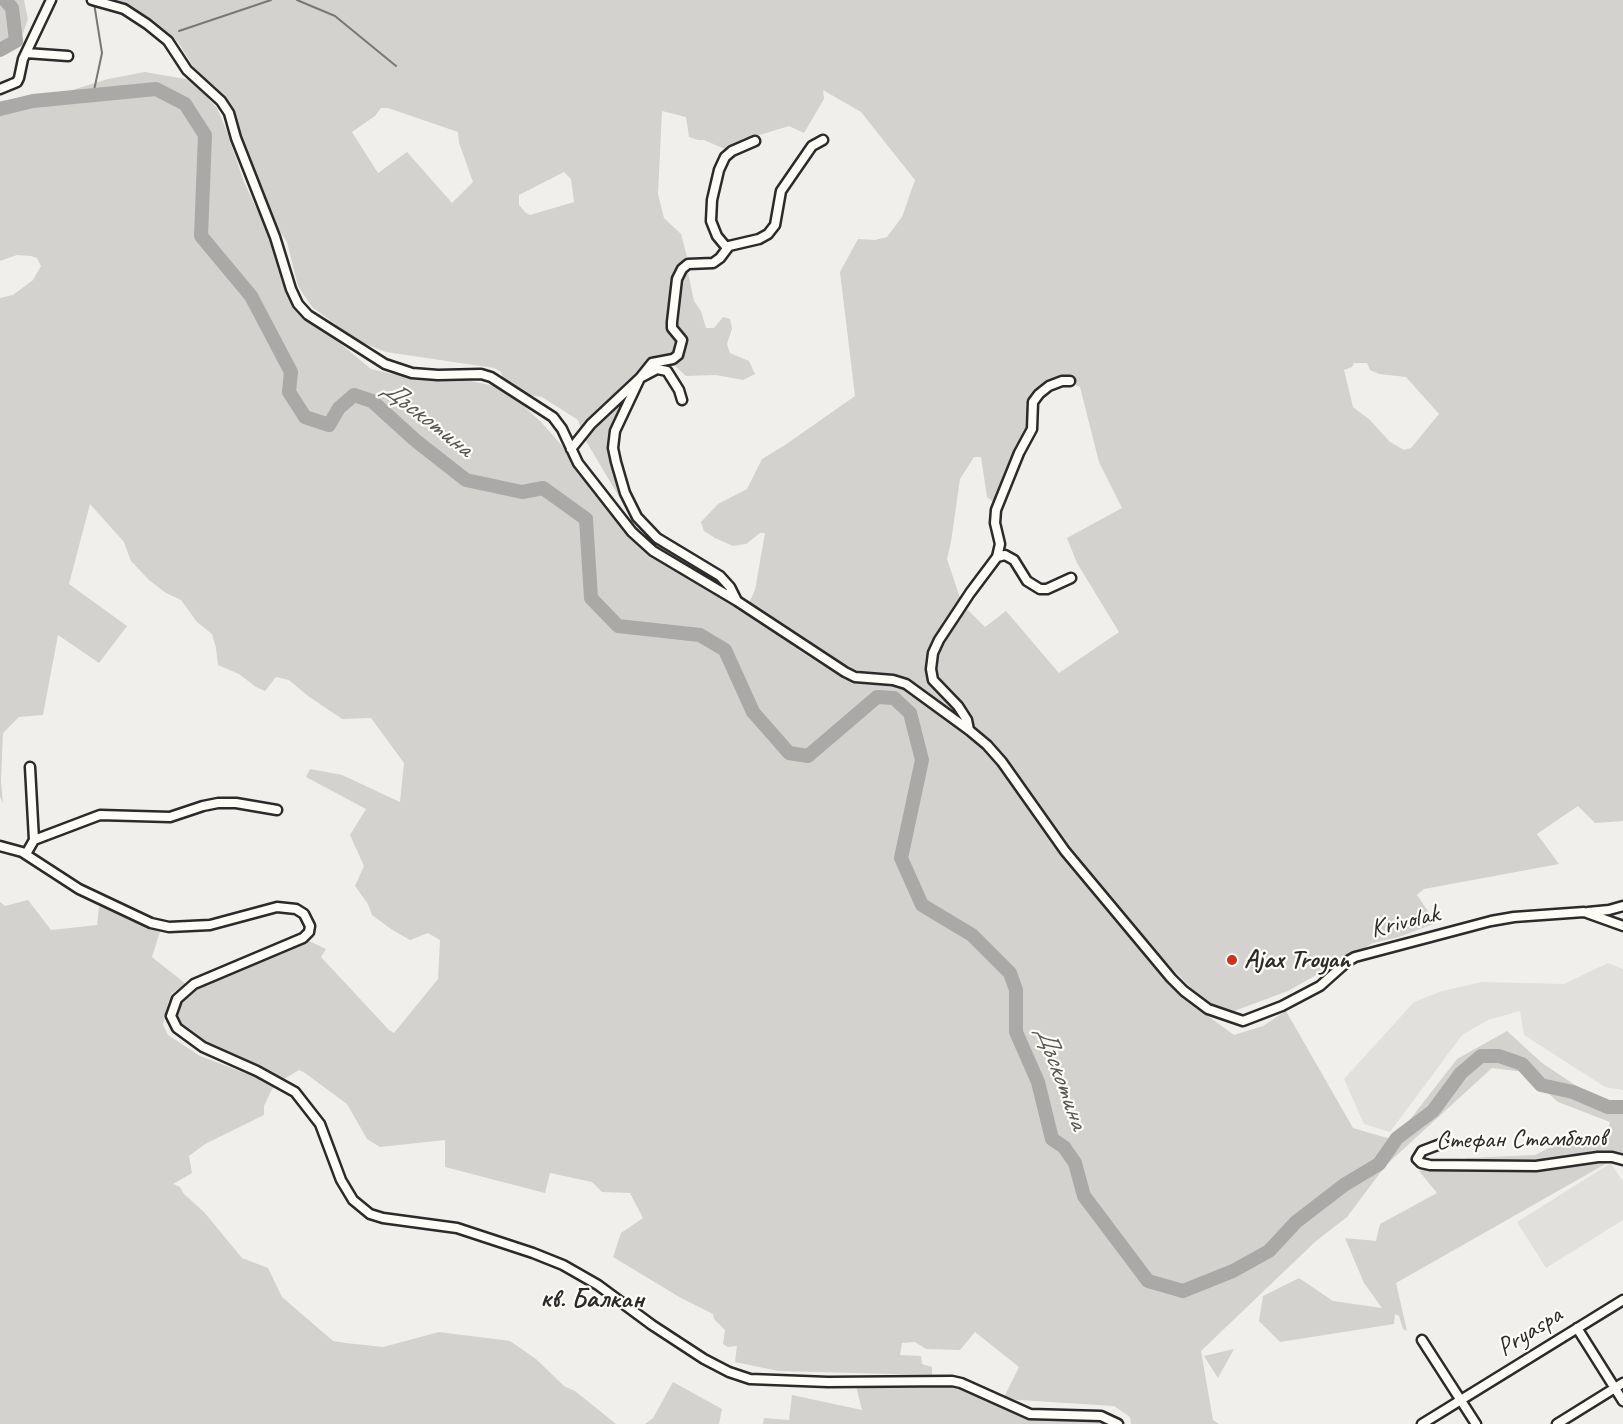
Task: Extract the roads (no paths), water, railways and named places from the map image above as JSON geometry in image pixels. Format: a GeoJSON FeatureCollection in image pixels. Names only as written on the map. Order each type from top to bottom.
{"type":"FeatureCollection","features":[{"type":"Feature","properties":{"kind":"street"},"geometry":{"type":"LineString","coordinates":[[0,89],[17,82],[23,59],[51,0]]}},
{"type":"Feature","properties":{"kind":"street","name":"Krivolak"},"geometry":{"type":"LineString","coordinates":[[92,0],[124,9],[147,24],[168,41],[187,70],[221,101],[228,113],[261,206],[275,237],[291,290],[298,304],[308,315],[385,364],[412,373],[481,374],[491,377],[553,417],[562,429],[578,463],[632,532],[653,551],[737,601],[845,672],[855,677],[893,680],[906,684],[969,730],[1002,762],[1065,851],[1185,991],[1209,1009],[1243,1021],[1282,1006],[1320,986],[1355,957],[1491,921],[1584,912],[1623,926]]}},
{"type":"Feature","properties":{"kind":"street"},"geometry":{"type":"LineString","coordinates":[[26,53],[68,56]]}},
{"type":"Feature","properties":{"kind":"street"},"geometry":{"type":"LineString","coordinates":[[571,448],[607,407],[640,378],[652,363],[673,359],[678,355],[682,340],[672,328],[672,322],[677,279],[682,269],[688,264],[713,263],[727,248],[736,243],[764,237],[772,230],[781,191],[812,146],[823,140]]}},
{"type":"Feature","properties":{"kind":"street"},"geometry":{"type":"LineString","coordinates":[[727,248],[717,236],[711,221],[712,200],[719,170],[725,157],[732,151],[755,141]]}},
{"type":"Feature","properties":{"kind":"street"},"geometry":{"type":"LineString","coordinates":[[682,400],[679,390],[667,371],[657,369],[640,378],[618,422],[613,439],[616,462],[625,493],[637,517],[657,538],[720,576],[730,587],[737,601]]}},
{"type":"Feature","properties":{"kind":"street"},"geometry":{"type":"LineString","coordinates":[[969,730],[967,720],[958,705],[933,680],[931,669],[939,640],[997,557],[1000,544],[995,524],[996,510],[1019,453],[1032,429],[1033,402],[1049,386],[1062,381],[1070,381]]}},
{"type":"Feature","properties":{"kind":"street"},"geometry":{"type":"LineString","coordinates":[[997,557],[1005,555],[1014,560],[1027,581],[1040,589],[1047,589],[1071,578]]}},
{"type":"Feature","properties":{"kind":"street"},"geometry":{"type":"LineString","coordinates":[[26,854],[34,840],[30,767]]}},
{"type":"Feature","properties":{"kind":"street"},"geometry":{"type":"LineString","coordinates":[[34,840],[100,815],[170,817],[218,803],[236,803],[277,810]]}},
{"type":"Feature","properties":{"kind":"street"},"geometry":{"type":"LineString","coordinates":[[0,846],[26,854],[79,889],[151,923],[169,927],[210,925],[277,908],[296,909],[304,914],[310,926],[309,932],[303,938],[194,984],[177,999],[171,1016],[177,1028],[203,1047],[271,1078],[295,1092],[320,1124],[341,1180],[353,1200],[370,1214],[383,1218],[457,1228],[563,1265],[598,1285],[652,1325],[705,1359],[729,1372],[750,1379],[828,1382],[952,1380],[1030,1414],[1101,1416],[1118,1424]]}},
{"type":"Feature","properties":{"kind":"street"},"geometry":{"type":"LineString","coordinates":[[1584,912],[1609,910],[1623,906]]}},
{"type":"Feature","properties":{"kind":"street","name":"Стефан Стамболов"},"geometry":{"type":"LineString","coordinates":[[1443,1143],[1422,1151],[1417,1159],[1421,1163],[1430,1165],[1536,1166],[1598,1157],[1623,1160]]}},
{"type":"Feature","properties":{"kind":"street","name":"Pryaspa"},"geometry":{"type":"LineString","coordinates":[[1422,1424],[1623,1300]]}},
{"type":"Feature","properties":{"kind":"street"},"geometry":{"type":"LineString","coordinates":[[1577,1328],[1619,1386],[1623,1401]]}},
{"type":"Feature","properties":{"kind":"street"},"geometry":{"type":"LineString","coordinates":[[1422,1340],[1476,1424]]}},
{"type":"Feature","properties":{"kind":"street"},"geometry":{"type":"LineString","coordinates":[[1557,1424],[1619,1386]]}},
{"type":"Feature","properties":{"kind":"waterway","name":"Дъскотина"},"geometry":{"type":"LineString","coordinates":[[0,50],[16,41],[12,8],[5,0]]}},
{"type":"Feature","properties":{"kind":"waterway"},"geometry":{"type":"LineString","coordinates":[[179,31],[271,0]]}},
{"type":"Feature","properties":{"kind":"waterway"},"geometry":{"type":"LineString","coordinates":[[297,0],[335,16],[396,66]]}},
{"type":"Feature","properties":{"kind":"waterway"},"geometry":{"type":"LineString","coordinates":[[93,95],[102,53],[94,3]]}},
{"type":"Feature","properties":{"kind":"waterway","name":"Дъскотина"},"geometry":{"type":"LineString","coordinates":[[0,109],[33,101],[156,89],[185,104],[205,135],[201,236],[251,296],[291,372],[289,392],[305,417],[329,425],[339,408],[354,395],[372,401],[415,440],[466,480],[522,492],[543,488],[586,519],[591,598],[618,626],[700,635],[725,650],[753,712],[789,753],[808,756],[877,697],[894,698],[910,713],[922,760],[901,858],[922,905],[972,935],[1010,973],[1016,990],[1016,1032],[1038,1082],[1052,1139],[1064,1147],[1075,1163],[1084,1196],[1148,1281],[1183,1291],[1233,1271],[1269,1251],[1296,1222],[1344,1185],[1379,1164],[1397,1138],[1433,1111],[1461,1073],[1481,1056],[1499,1056],[1522,1064],[1541,1085],[1573,1092],[1608,1107],[1623,1107]]}},
{"type":"Feature","properties":{"kind":"place","name":"Ajax Troyan"},"geometry":{"type":"Point","coordinates":[1232,960]}},
{"type":"Feature","properties":{"kind":"district","name":"кв. Балкан"},"geometry":{"type":"Point","coordinates":[592,1300]}}]}
